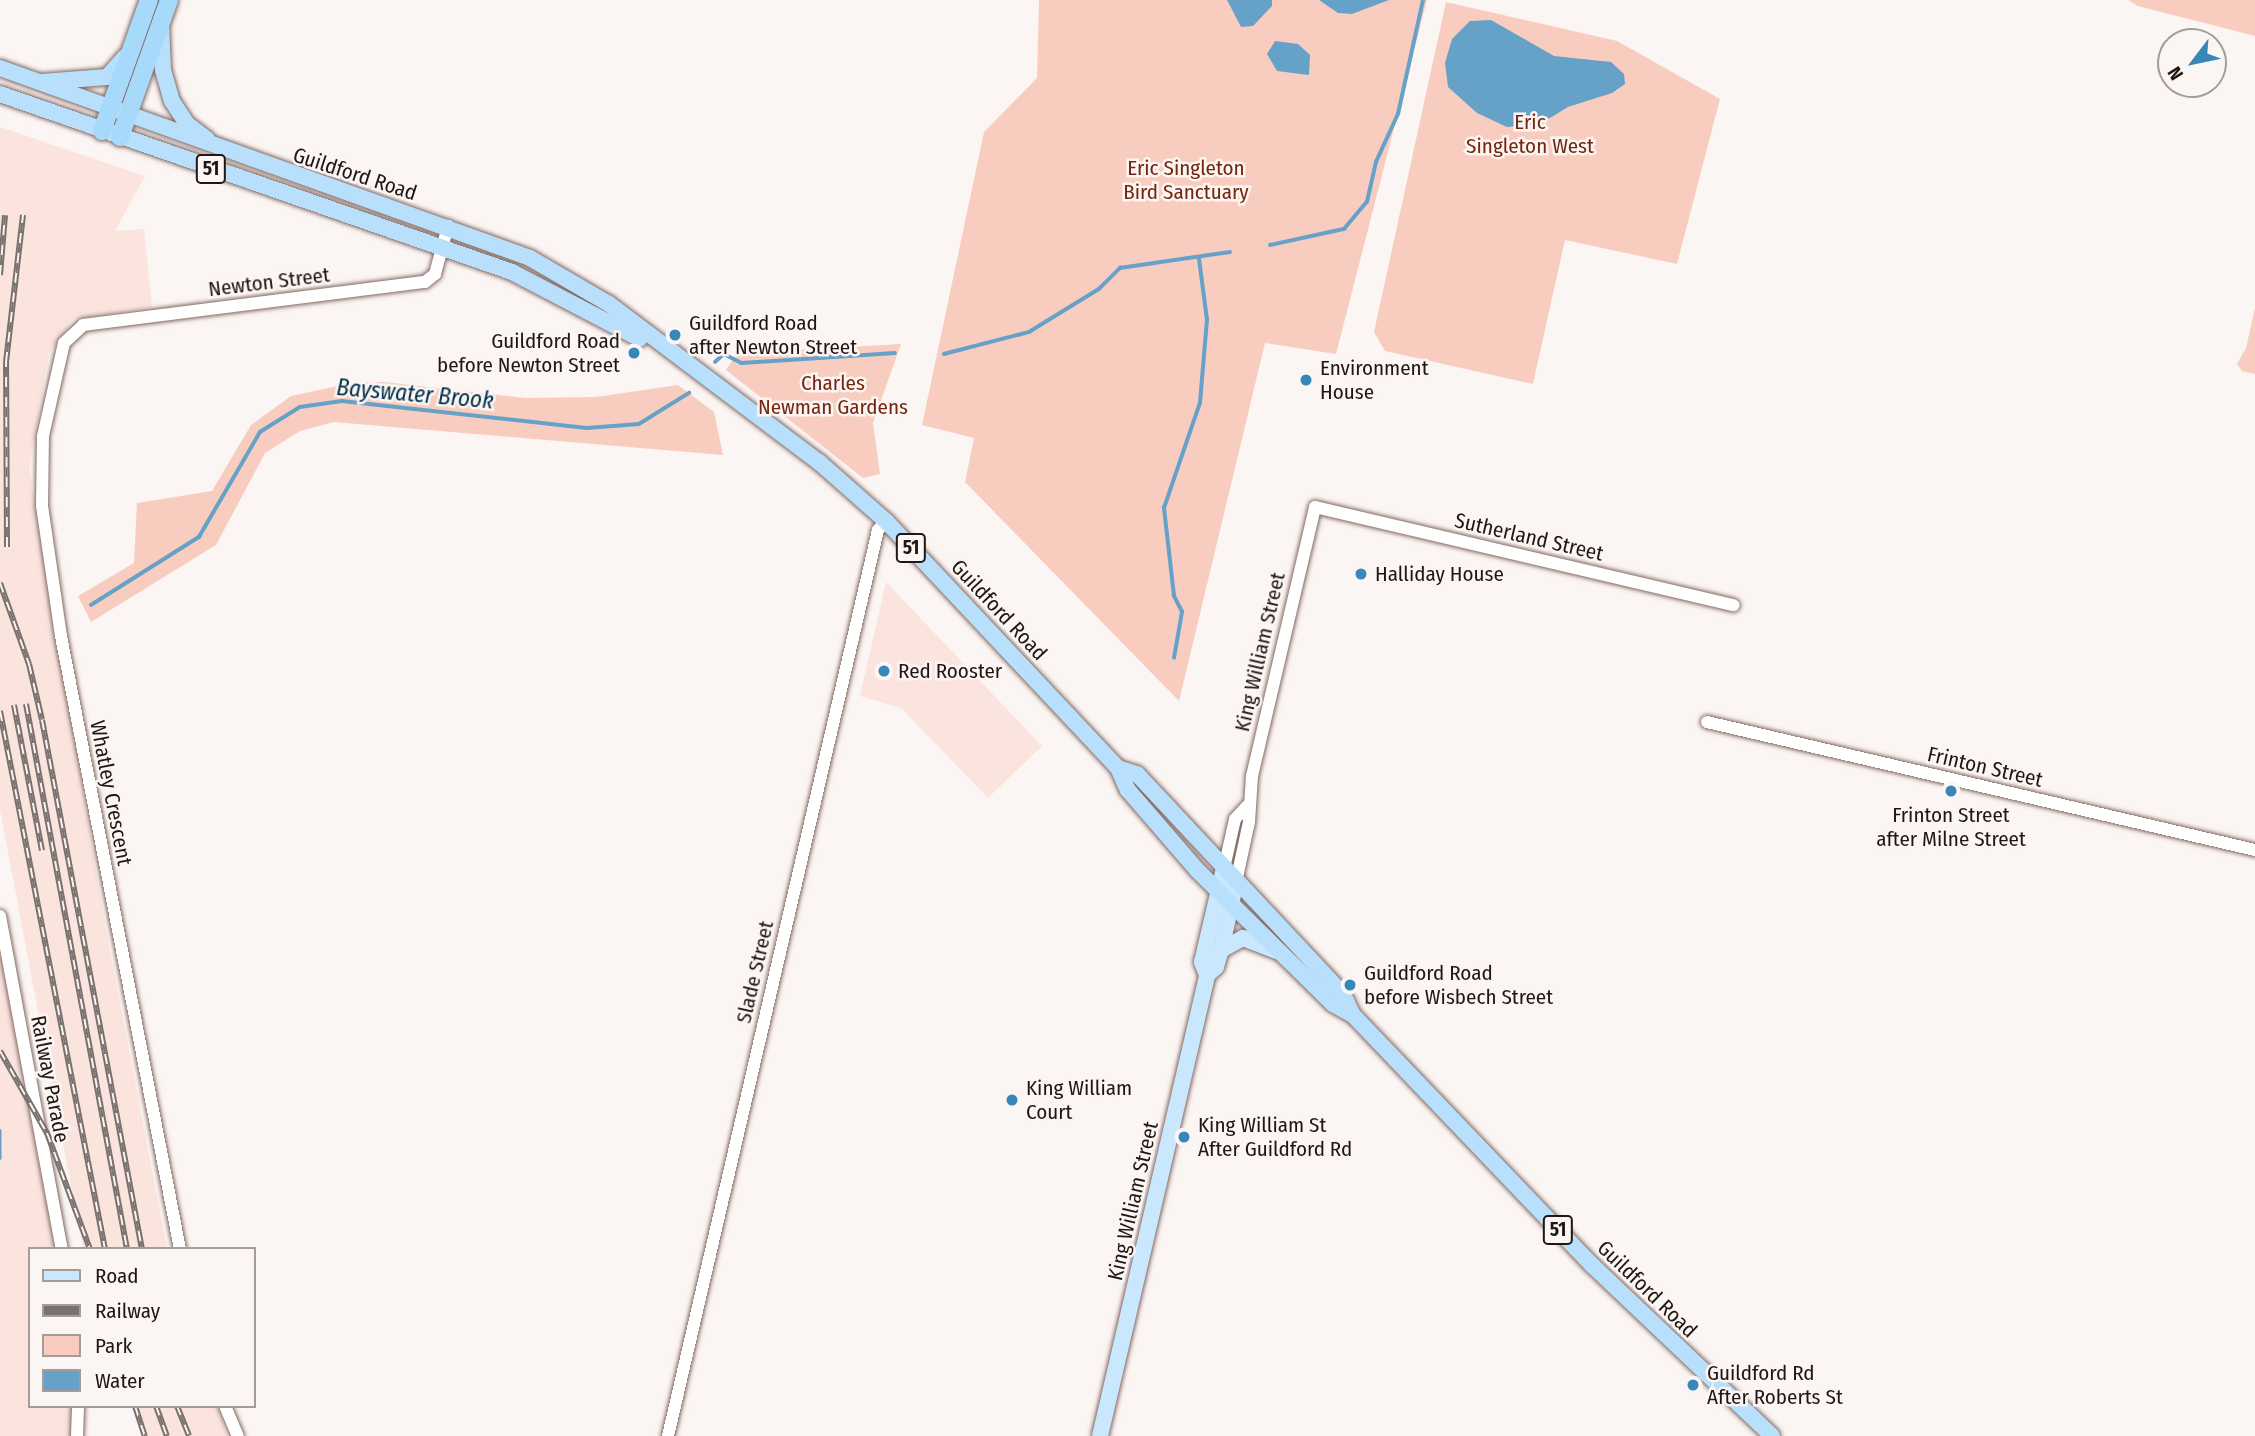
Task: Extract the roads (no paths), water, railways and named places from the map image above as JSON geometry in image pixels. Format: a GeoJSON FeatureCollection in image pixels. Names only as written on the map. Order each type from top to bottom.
{"type":"FeatureCollection","features":[{"type":"Feature","properties":{"kind":"highway"},"geometry":{"type":"LineString","coordinates":[[102,131],[149,0]]}},
{"type":"Feature","properties":{"kind":"highway"},"geometry":{"type":"LineString","coordinates":[[120,138],[169,0]]}},
{"type":"Feature","properties":{"kind":"highway"},"geometry":{"type":"LineString","coordinates":[[161,17],[163,70],[172,101],[187,124],[227,152]]}},
{"type":"Feature","properties":{"kind":"highway"},"geometry":{"type":"LineString","coordinates":[[39,82],[107,77],[132,48]]}},
{"type":"Feature","properties":{"kind":"highway","name":"Guildford Road"},"geometry":{"type":"LineString","coordinates":[[0,68],[227,152],[448,226],[541,265],[609,304],[676,358],[819,462],[886,521],[1118,768],[1128,790],[1218,891],[1333,1004],[1353,1015],[1592,1265],[1772,1436]]}},
{"type":"Feature","properties":{"kind":"highway","name":"Guildford Road"},"geometry":{"type":"LineString","coordinates":[[0,94],[120,138],[512,272],[676,358]]}},
{"type":"Feature","properties":{"kind":"highway","name":"Guildford Road"},"geometry":{"type":"LineString","coordinates":[[1118,768],[1137,774],[1343,994],[1353,1015]]}},
{"type":"Feature","properties":{"kind":"main road","name":"King William Street"},"geometry":{"type":"LineString","coordinates":[[1100,1436],[1207,975],[1202,962],[1224,869]]}},
{"type":"Feature","properties":{"kind":"main road","name":"King William Street"},"geometry":{"type":"LineString","coordinates":[[1207,975],[1216,967],[1236,882]]}},
{"type":"Feature","properties":{"kind":"main road"},"geometry":{"type":"LineString","coordinates":[[1221,950],[1243,938],[1279,952]]}},
{"type":"Feature","properties":{"kind":"street","name":"Newton Street"},"geometry":{"type":"LineString","coordinates":[[64,343],[83,325],[425,282],[435,274],[448,226]]}},
{"type":"Feature","properties":{"kind":"street","name":"Whatley Crescent"},"geometry":{"type":"LineString","coordinates":[[64,343],[43,436],[42,506],[61,636],[180,1247]]}},
{"type":"Feature","properties":{"kind":"street","name":"Sutherland Street"},"geometry":{"type":"LineString","coordinates":[[1315,507],[1734,606]]}},
{"type":"Feature","properties":{"kind":"street","name":"King William Street"},"geometry":{"type":"LineString","coordinates":[[1236,882],[1249,822],[1247,806],[1315,507]]}},
{"type":"Feature","properties":{"kind":"street","name":"Slade Street"},"geometry":{"type":"LineString","coordinates":[[668,1436],[877,530],[886,521]]}},
{"type":"Feature","properties":{"kind":"street","name":"Frinton Street"},"geometry":{"type":"LineString","coordinates":[[1707,722],[2255,850]]}},
{"type":"Feature","properties":{"kind":"street","name":"King William Street"},"geometry":{"type":"LineString","coordinates":[[1224,869],[1235,819],[1247,806]]}},
{"type":"Feature","properties":{"kind":"street","name":"Railway Parade"},"geometry":{"type":"LineString","coordinates":[[0,916],[62,1247]]}},
{"type":"Feature","properties":{"kind":"street"},"geometry":{"type":"LineString","coordinates":[[77,1436],[78,1408]]}},
{"type":"Feature","properties":{"kind":"street"},"geometry":{"type":"LineString","coordinates":[[226,1408],[238,1436]]}},
{"type":"Feature","properties":{"kind":"water"},"geometry":{"type":"Polygon","coordinates":[[[1227,0],[1272,0],[1272,6],[1253,26],[1241,27],[1227,0]]]}},
{"type":"Feature","properties":{"kind":"water"},"geometry":{"type":"Polygon","coordinates":[[[1319,0],[1389,0],[1352,14],[1338,13],[1319,0]]]}},
{"type":"Feature","properties":{"kind":"water"},"geometry":{"type":"Polygon","coordinates":[[[1491,20],[1554,56],[1611,62],[1624,74],[1625,84],[1612,93],[1568,107],[1540,124],[1507,127],[1477,113],[1448,87],[1445,63],[1452,39],[1470,21],[1491,20]]]}},
{"type":"Feature","properties":{"kind":"water"},"geometry":{"type":"Polygon","coordinates":[[[1275,41],[1298,44],[1310,55],[1309,75],[1277,71],[1267,54],[1275,41]]]}},
{"type":"Feature","properties":{"kind":"waterway","name":"Bayswater Brook"},"geometry":{"type":"LineString","coordinates":[[1270,245],[1344,229],[1367,202],[1376,162],[1398,114],[1423,0]]}},
{"type":"Feature","properties":{"kind":"waterway","name":"Bayswater Brook"},"geometry":{"type":"LineString","coordinates":[[944,354],[1029,332],[1099,289],[1120,268],[1230,252]]}},
{"type":"Feature","properties":{"kind":"waterway"},"geometry":{"type":"LineString","coordinates":[[1174,658],[1182,612],[1174,596],[1164,508],[1200,403],[1207,320],[1199,259]]}},
{"type":"Feature","properties":{"kind":"waterway","name":"Bayswater Brook"},"geometry":{"type":"LineString","coordinates":[[715,362],[724,354],[742,363],[895,353]]}},
{"type":"Feature","properties":{"kind":"waterway","name":"Bayswater Brook"},"geometry":{"type":"LineString","coordinates":[[91,605],[199,537],[260,432],[300,407],[342,401],[587,428],[639,424],[689,393]]}},
{"type":"Feature","properties":{"kind":"waterway"},"geometry":{"type":"LineString","coordinates":[[0,1131],[0,1158]]}},
{"type":"Feature","properties":{"kind":"railway"},"geometry":{"type":"LineString","coordinates":[[0,275],[5,215]]}},
{"type":"Feature","properties":{"kind":"railway"},"geometry":{"type":"LineString","coordinates":[[7,547],[6,362],[23,215]]}},
{"type":"Feature","properties":{"kind":"railway"},"geometry":{"type":"LineString","coordinates":[[0,583],[29,664],[42,720],[142,1247]]}},
{"type":"Feature","properties":{"kind":"railway"},"geometry":{"type":"LineString","coordinates":[[26,704],[127,1247]]}},
{"type":"Feature","properties":{"kind":"railway"},"geometry":{"type":"LineString","coordinates":[[14,705],[42,850]]}},
{"type":"Feature","properties":{"kind":"railway"},"geometry":{"type":"LineString","coordinates":[[0,711],[105,1247]]}},
{"type":"Feature","properties":{"kind":"railway"},"geometry":{"type":"LineString","coordinates":[[0,1051],[47,1133],[89,1247]]}},
{"type":"Feature","properties":{"kind":"railway"},"geometry":{"type":"LineString","coordinates":[[136,1408],[145,1436]]}},
{"type":"Feature","properties":{"kind":"railway"},"geometry":{"type":"LineString","coordinates":[[157,1408],[167,1436]]}},
{"type":"Feature","properties":{"kind":"railway"},"geometry":{"type":"LineString","coordinates":[[178,1408],[189,1436]]}},
{"type":"Feature","properties":{"kind":"place","name":"Guildford Road after Newton Street"},"geometry":{"type":"Point","coordinates":[675,335]}},
{"type":"Feature","properties":{"kind":"place","name":"Guildford Road before Newton Street"},"geometry":{"type":"Point","coordinates":[634,353]}},
{"type":"Feature","properties":{"kind":"place","name":"Environment House"},"geometry":{"type":"Point","coordinates":[1306,380]}},
{"type":"Feature","properties":{"kind":"place","name":"Halliday House"},"geometry":{"type":"Point","coordinates":[1361,574]}},
{"type":"Feature","properties":{"kind":"place","name":"Red Rooster"},"geometry":{"type":"Point","coordinates":[884,671]}},
{"type":"Feature","properties":{"kind":"place","name":"Frinton Street after Milne Street"},"geometry":{"type":"Point","coordinates":[1951,791]}},
{"type":"Feature","properties":{"kind":"place","name":"Guildford Road before Wisbech Street"},"geometry":{"type":"Point","coordinates":[1350,985]}},
{"type":"Feature","properties":{"kind":"place","name":"King William Court"},"geometry":{"type":"Point","coordinates":[1012,1100]}},
{"type":"Feature","properties":{"kind":"place","name":"King William St After Guildford Rd"},"geometry":{"type":"Point","coordinates":[1184,1137]}},
{"type":"Feature","properties":{"kind":"place","name":"Guildford Rd After Roberts St"},"geometry":{"type":"Point","coordinates":[1693,1385]}},
{"type":"Feature","properties":{"kind":"park label","name":"Eric Singleton West"},"geometry":{"type":"Point","coordinates":[1530,134]}},
{"type":"Feature","properties":{"kind":"park label","name":"Eric Singleton Bird Sanctuary"},"geometry":{"type":"Point","coordinates":[1186,180]}},
{"type":"Feature","properties":{"kind":"park label","name":"Charles Newman Gardens"},"geometry":{"type":"Point","coordinates":[833,395]}}]}
